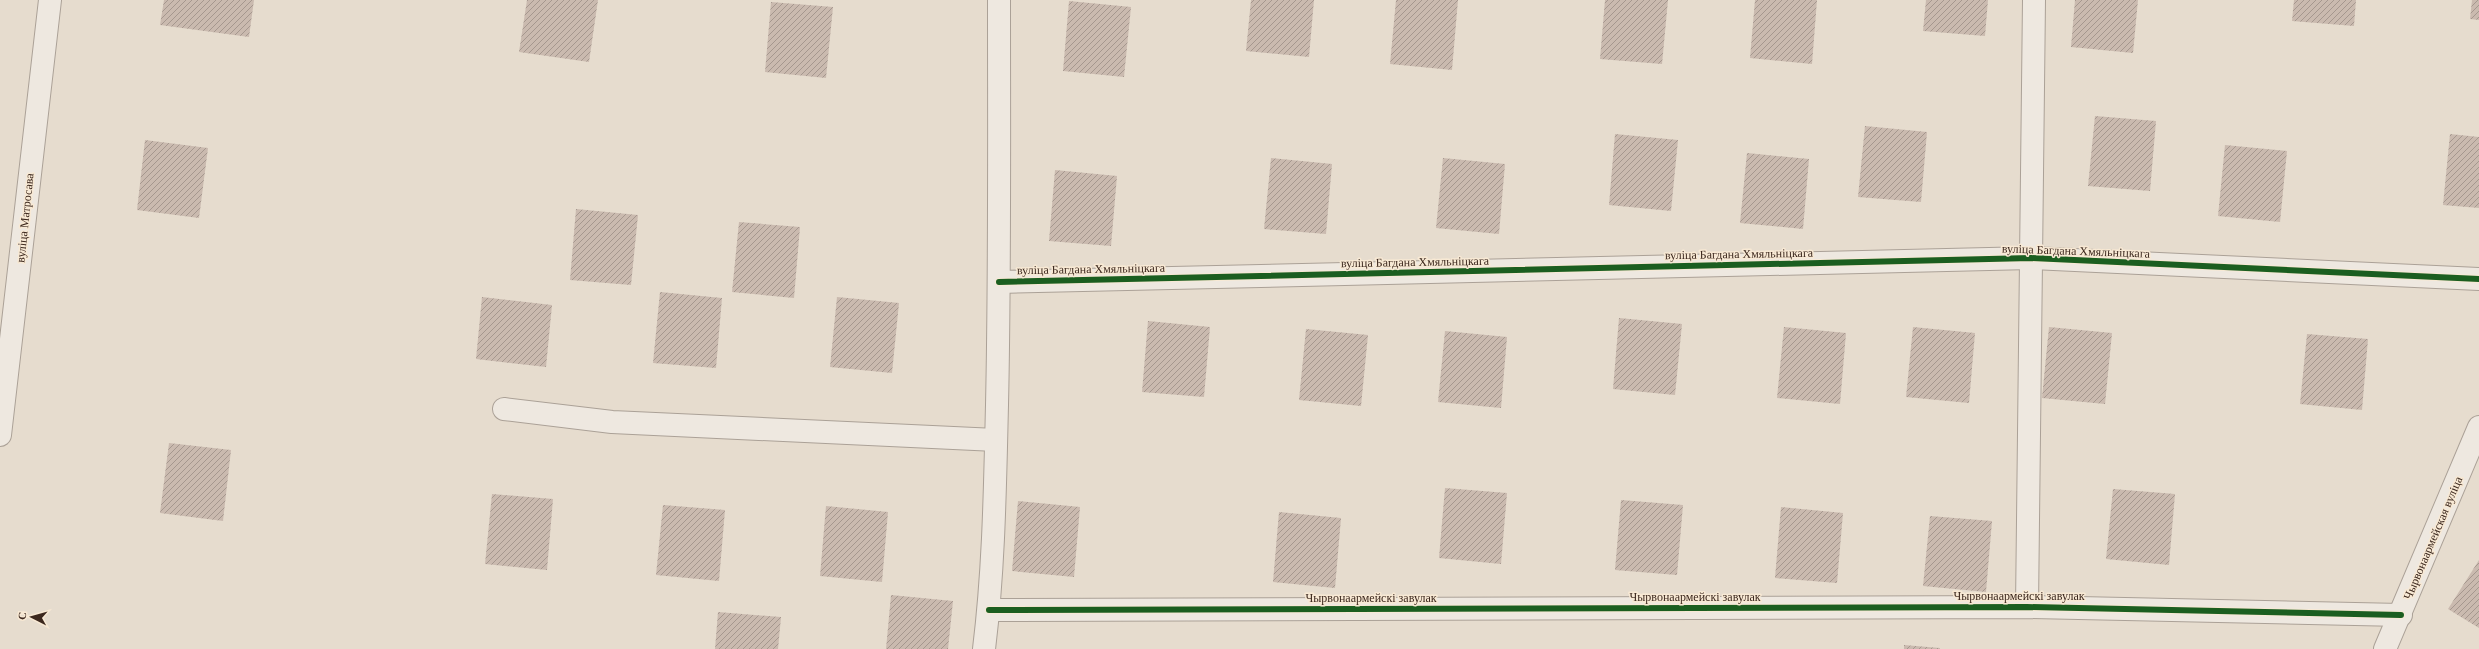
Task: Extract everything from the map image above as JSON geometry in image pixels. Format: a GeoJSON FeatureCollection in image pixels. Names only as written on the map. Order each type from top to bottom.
{"type":"FeatureCollection","features":[{"type":"Feature","properties":{"kind":"street","name":"вуліца Матросава"},"geometry":{"type":"LineString","coordinates":[[0,435],[50,0]]}},
{"type":"Feature","properties":{"kind":"street"},"geometry":{"type":"LineString","coordinates":[[984,649],[989,610],[996,440],[999,282],[999,0]]}},
{"type":"Feature","properties":{"kind":"street"},"geometry":{"type":"LineString","coordinates":[[2027,606],[2034,0]]}},
{"type":"Feature","properties":{"kind":"street","name":"вуліца Багдана Хмяльніцкага"},"geometry":{"type":"LineString","coordinates":[[999,282],[2031,258],[2479,279]]}},
{"type":"Feature","properties":{"kind":"street"},"geometry":{"type":"LineString","coordinates":[[504,409],[612,422],[996,440]]}},
{"type":"Feature","properties":{"kind":"street","name":"Чырвонаармейская вуліца"},"geometry":{"type":"LineString","coordinates":[[2386,649],[2479,427]]}},
{"type":"Feature","properties":{"kind":"street","name":"Чырвонаармейскі завулак"},"geometry":{"type":"LineString","coordinates":[[989,610],[2027,606],[2401,615]]}},
{"type":"Feature","properties":{"kind":"building"},"geometry":{"type":"Polygon","coordinates":[[[164,0],[254,0],[249,37],[160,25],[164,0]]]}},
{"type":"Feature","properties":{"kind":"building"},"geometry":{"type":"Polygon","coordinates":[[[527,0],[598,0],[589,62],[519,52],[527,0]]]}},
{"type":"Feature","properties":{"kind":"building"},"geometry":{"type":"Polygon","coordinates":[[[1251,0],[1314,0],[1309,57],[1246,51],[1251,0]]]}},
{"type":"Feature","properties":{"kind":"building"},"geometry":{"type":"Polygon","coordinates":[[[1396,0],[1458,0],[1452,70],[1390,64],[1396,0]]]}},
{"type":"Feature","properties":{"kind":"building"},"geometry":{"type":"Polygon","coordinates":[[[1605,0],[1668,0],[1662,64],[1600,59],[1605,0]]]}},
{"type":"Feature","properties":{"kind":"building"},"geometry":{"type":"Polygon","coordinates":[[[1755,0],[1817,0],[1812,64],[1750,58],[1755,0]]]}},
{"type":"Feature","properties":{"kind":"building"},"geometry":{"type":"Polygon","coordinates":[[[1926,0],[1988,0],[1985,36],[1923,31],[1926,0]]]}},
{"type":"Feature","properties":{"kind":"building"},"geometry":{"type":"Polygon","coordinates":[[[2075,0],[2138,0],[2133,53],[2071,47],[2075,0]]]}},
{"type":"Feature","properties":{"kind":"building"},"geometry":{"type":"Polygon","coordinates":[[[2294,0],[2356,0],[2354,26],[2292,21],[2294,0]]]}},
{"type":"Feature","properties":{"kind":"building"},"geometry":{"type":"Polygon","coordinates":[[[2472,0],[2479,0],[2479,20],[2470,19],[2472,0]]]}},
{"type":"Feature","properties":{"kind":"building"},"geometry":{"type":"Polygon","coordinates":[[[1069,1],[1131,7],[1124,77],[1063,71],[1069,1]]]}},
{"type":"Feature","properties":{"kind":"building"},"geometry":{"type":"Polygon","coordinates":[[[771,2],[833,7],[826,78],[765,72],[771,2]]]}},
{"type":"Feature","properties":{"kind":"building"},"geometry":{"type":"Polygon","coordinates":[[[2095,116],[2156,121],[2150,191],[2088,186],[2095,116]]]}},
{"type":"Feature","properties":{"kind":"building"},"geometry":{"type":"Polygon","coordinates":[[[1865,126],[1927,132],[1921,202],[1858,197],[1865,126]]]}},
{"type":"Feature","properties":{"kind":"building"},"geometry":{"type":"Polygon","coordinates":[[[1615,134],[1678,140],[1671,211],[1609,205],[1615,134]]]}},
{"type":"Feature","properties":{"kind":"building"},"geometry":{"type":"Polygon","coordinates":[[[2450,134],[2479,137],[2479,208],[2443,205],[2450,134]]]}},
{"type":"Feature","properties":{"kind":"building"},"geometry":{"type":"Polygon","coordinates":[[[145,140],[208,148],[199,218],[137,210],[145,140]]]}},
{"type":"Feature","properties":{"kind":"building"},"geometry":{"type":"Polygon","coordinates":[[[2225,145],[2287,151],[2280,222],[2218,216],[2225,145]]]}},
{"type":"Feature","properties":{"kind":"building"},"geometry":{"type":"Polygon","coordinates":[[[1747,153],[1809,159],[1803,229],[1740,223],[1747,153]]]}},
{"type":"Feature","properties":{"kind":"building"},"geometry":{"type":"Polygon","coordinates":[[[1271,158],[1332,164],[1326,234],[1264,229],[1271,158]]]}},
{"type":"Feature","properties":{"kind":"building"},"geometry":{"type":"Polygon","coordinates":[[[1443,158],[1505,164],[1499,234],[1436,228],[1443,158]]]}},
{"type":"Feature","properties":{"kind":"building"},"geometry":{"type":"Polygon","coordinates":[[[1055,170],[1117,176],[1111,246],[1049,241],[1055,170]]]}},
{"type":"Feature","properties":{"kind":"building"},"geometry":{"type":"Polygon","coordinates":[[[576,209],[638,215],[631,285],[570,280],[576,209]]]}},
{"type":"Feature","properties":{"kind":"building"},"geometry":{"type":"Polygon","coordinates":[[[739,222],[800,227],[794,298],[732,292],[739,222]]]}},
{"type":"Feature","properties":{"kind":"building"},"geometry":{"type":"Polygon","coordinates":[[[660,292],[722,298],[716,368],[653,363],[660,292]]]}},
{"type":"Feature","properties":{"kind":"building"},"geometry":{"type":"Polygon","coordinates":[[[482,297],[552,305],[546,367],[476,359],[482,297]]]}},
{"type":"Feature","properties":{"kind":"building"},"geometry":{"type":"Polygon","coordinates":[[[837,297],[899,303],[892,373],[830,367],[837,297]]]}},
{"type":"Feature","properties":{"kind":"building"},"geometry":{"type":"Polygon","coordinates":[[[1619,318],[1682,324],[1675,395],[1613,389],[1619,318]]]}},
{"type":"Feature","properties":{"kind":"building"},"geometry":{"type":"Polygon","coordinates":[[[1148,321],[1210,327],[1204,397],[1142,392],[1148,321]]]}},
{"type":"Feature","properties":{"kind":"building"},"geometry":{"type":"Polygon","coordinates":[[[1784,327],[1846,333],[1840,404],[1777,398],[1784,327]]]}},
{"type":"Feature","properties":{"kind":"building"},"geometry":{"type":"Polygon","coordinates":[[[1913,327],[1975,333],[1969,403],[1906,397],[1913,327]]]}},
{"type":"Feature","properties":{"kind":"building"},"geometry":{"type":"Polygon","coordinates":[[[2049,327],[2112,333],[2105,404],[2042,398],[2049,327]]]}},
{"type":"Feature","properties":{"kind":"building"},"geometry":{"type":"Polygon","coordinates":[[[1306,329],[1368,335],[1361,406],[1299,400],[1306,329]]]}},
{"type":"Feature","properties":{"kind":"building"},"geometry":{"type":"Polygon","coordinates":[[[1445,331],[1507,337],[1501,408],[1438,402],[1445,331]]]}},
{"type":"Feature","properties":{"kind":"building"},"geometry":{"type":"Polygon","coordinates":[[[2307,334],[2368,339],[2362,410],[2300,404],[2307,334]]]}},
{"type":"Feature","properties":{"kind":"building"},"geometry":{"type":"Polygon","coordinates":[[[169,443],[231,450],[223,521],[160,513],[169,443]]]}},
{"type":"Feature","properties":{"kind":"building"},"geometry":{"type":"Polygon","coordinates":[[[1445,488],[1507,493],[1501,564],[1439,558],[1445,488]]]}},
{"type":"Feature","properties":{"kind":"building"},"geometry":{"type":"Polygon","coordinates":[[[2113,489],[2175,494],[2169,565],[2106,559],[2113,489]]]}},
{"type":"Feature","properties":{"kind":"building"},"geometry":{"type":"Polygon","coordinates":[[[492,494],[553,499],[547,570],[485,564],[492,494]]]}},
{"type":"Feature","properties":{"kind":"building"},"geometry":{"type":"Polygon","coordinates":[[[1621,500],[1683,505],[1677,575],[1615,570],[1621,500]]]}},
{"type":"Feature","properties":{"kind":"building"},"geometry":{"type":"Polygon","coordinates":[[[1018,501],[1080,507],[1074,577],[1012,571],[1018,501]]]}},
{"type":"Feature","properties":{"kind":"building"},"geometry":{"type":"Polygon","coordinates":[[[663,505],[725,510],[719,581],[656,575],[663,505]]]}},
{"type":"Feature","properties":{"kind":"building"},"geometry":{"type":"Polygon","coordinates":[[[826,506],[888,512],[882,582],[820,576],[826,506]]]}},
{"type":"Feature","properties":{"kind":"building"},"geometry":{"type":"Polygon","coordinates":[[[1781,507],[1843,513],[1837,583],[1775,578],[1781,507]]]}},
{"type":"Feature","properties":{"kind":"building"},"geometry":{"type":"Polygon","coordinates":[[[1279,512],[1341,518],[1335,588],[1273,582],[1279,512]]]}},
{"type":"Feature","properties":{"kind":"building"},"geometry":{"type":"Polygon","coordinates":[[[1930,516],[1992,521],[1986,592],[1923,586],[1930,516]]]}},
{"type":"Feature","properties":{"kind":"building"},"geometry":{"type":"Polygon","coordinates":[[[2479,560],[2479,628],[2448,609],[2479,560]]]}},
{"type":"Feature","properties":{"kind":"building"},"geometry":{"type":"Polygon","coordinates":[[[891,595],[953,601],[948,649],[886,649],[891,595]]]}},
{"type":"Feature","properties":{"kind":"building"},"geometry":{"type":"Polygon","coordinates":[[[718,612],[781,617],[778,649],[715,649],[718,612]]]}},
{"type":"Feature","properties":{"kind":"building"},"geometry":{"type":"Polygon","coordinates":[[[1904,645],[1940,648],[1940,649],[1904,649],[1904,645]]]}},
{"type":"Feature","properties":{"kind":"cycle path"},"geometry":{"type":"LineString","coordinates":[[999,282],[2031,258],[2479,279]]}},
{"type":"Feature","properties":{"kind":"cycle path"},"geometry":{"type":"LineString","coordinates":[[989,610],[2027,607],[2401,615]]}}]}
